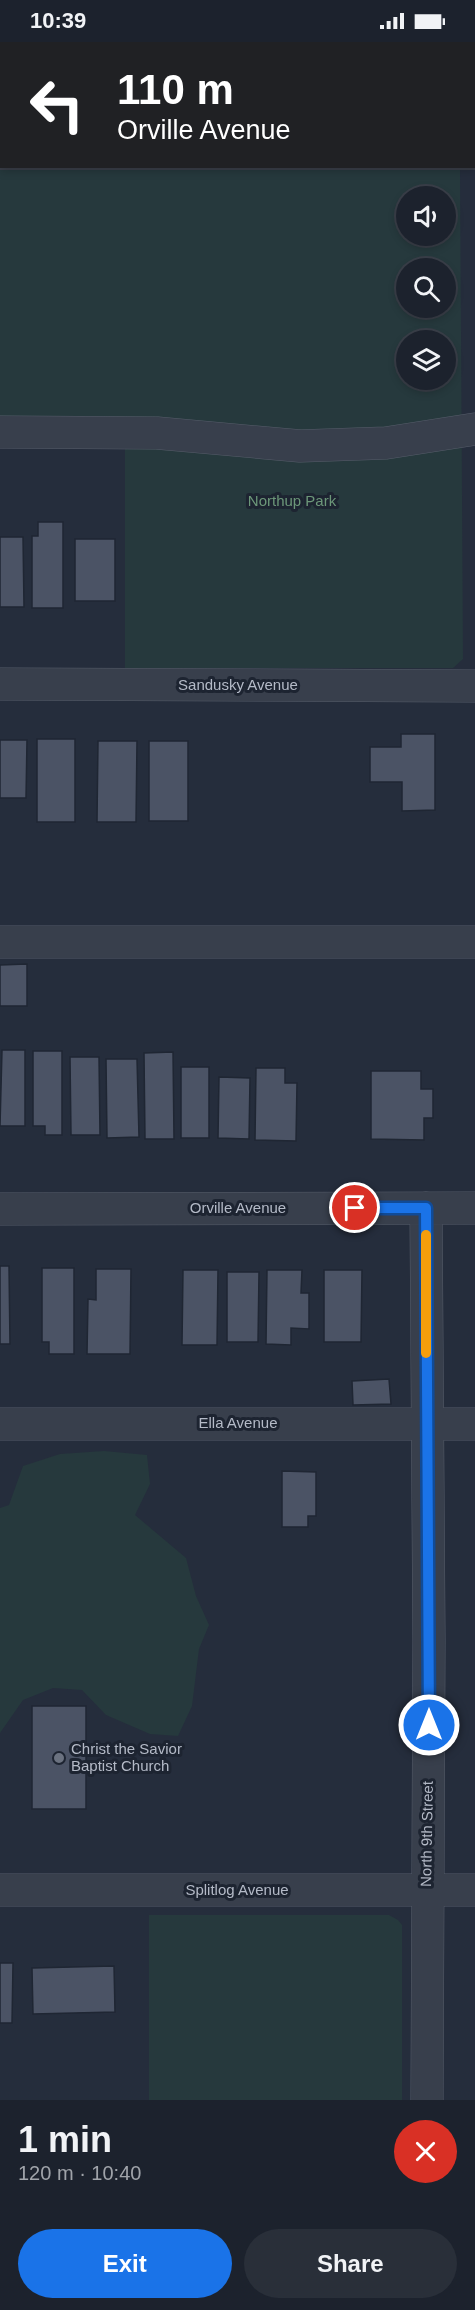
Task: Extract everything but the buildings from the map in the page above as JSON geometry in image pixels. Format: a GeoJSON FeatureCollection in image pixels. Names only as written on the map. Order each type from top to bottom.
{"type":"FeatureCollection","features":[{"type":"Feature","properties":{"kind":"street"},"geometry":{"type":"LineString","coordinates":[[0,432],[157,432],[300,446],[386,443],[475,429]]}},
{"type":"Feature","properties":{"kind":"street","name":"Sandusky Avenue"},"geometry":{"type":"LineString","coordinates":[[0,684],[475,686]]}},
{"type":"Feature","properties":{"kind":"street"},"geometry":{"type":"LineString","coordinates":[[0,942],[475,942]]}},
{"type":"Feature","properties":{"kind":"street","name":"North 9th Street"},"geometry":{"type":"LineString","coordinates":[[426,1208],[429,1640],[427,2100]]}},
{"type":"Feature","properties":{"kind":"street","name":"Orville Avenue"},"geometry":{"type":"LineString","coordinates":[[0,1209],[475,1208]]}},
{"type":"Feature","properties":{"kind":"street","name":"Ella Avenue"},"geometry":{"type":"LineString","coordinates":[[0,1424],[475,1424]]}},
{"type":"Feature","properties":{"kind":"street","name":"Splitlog Avenue"},"geometry":{"type":"LineString","coordinates":[[0,1890],[475,1890]]}},
{"type":"Feature","properties":{"kind":"green space","name":"Northup Park"},"geometry":{"type":"Polygon","coordinates":[[[0,168],[460,168],[463,659],[453,668],[125,668],[125,420],[0,419],[0,168]]]}},
{"type":"Feature","properties":{"kind":"green space"},"geometry":{"type":"Polygon","coordinates":[[[104,1451],[147,1455],[150,1484],[135,1515],[186,1558],[196,1596],[209,1625],[199,1649],[192,1706],[178,1736],[150,1734],[106,1715],[82,1690],[53,1688],[23,1700],[0,1733],[0,1508],[9,1505],[23,1466],[60,1454],[104,1451]]]}},
{"type":"Feature","properties":{"kind":"green space"},"geometry":{"type":"Polygon","coordinates":[[[149,1915],[389,1915],[398,1920],[402,1925],[402,2100],[149,2100],[149,1915]]]}},
{"type":"Feature","properties":{"kind":"slow traffic"},"geometry":{"type":"LineString","coordinates":[[426,1235],[426,1353]]}},
{"type":"Feature","properties":{"kind":"place","name":"Christ the Savior Baptist Church"},"geometry":{"type":"Point","coordinates":[59,1758]}},
{"type":"Feature","properties":{"kind":"route"},"geometry":{"type":"LineString","coordinates":[[355,1208],[426,1208],[429,1725]]}}]}
